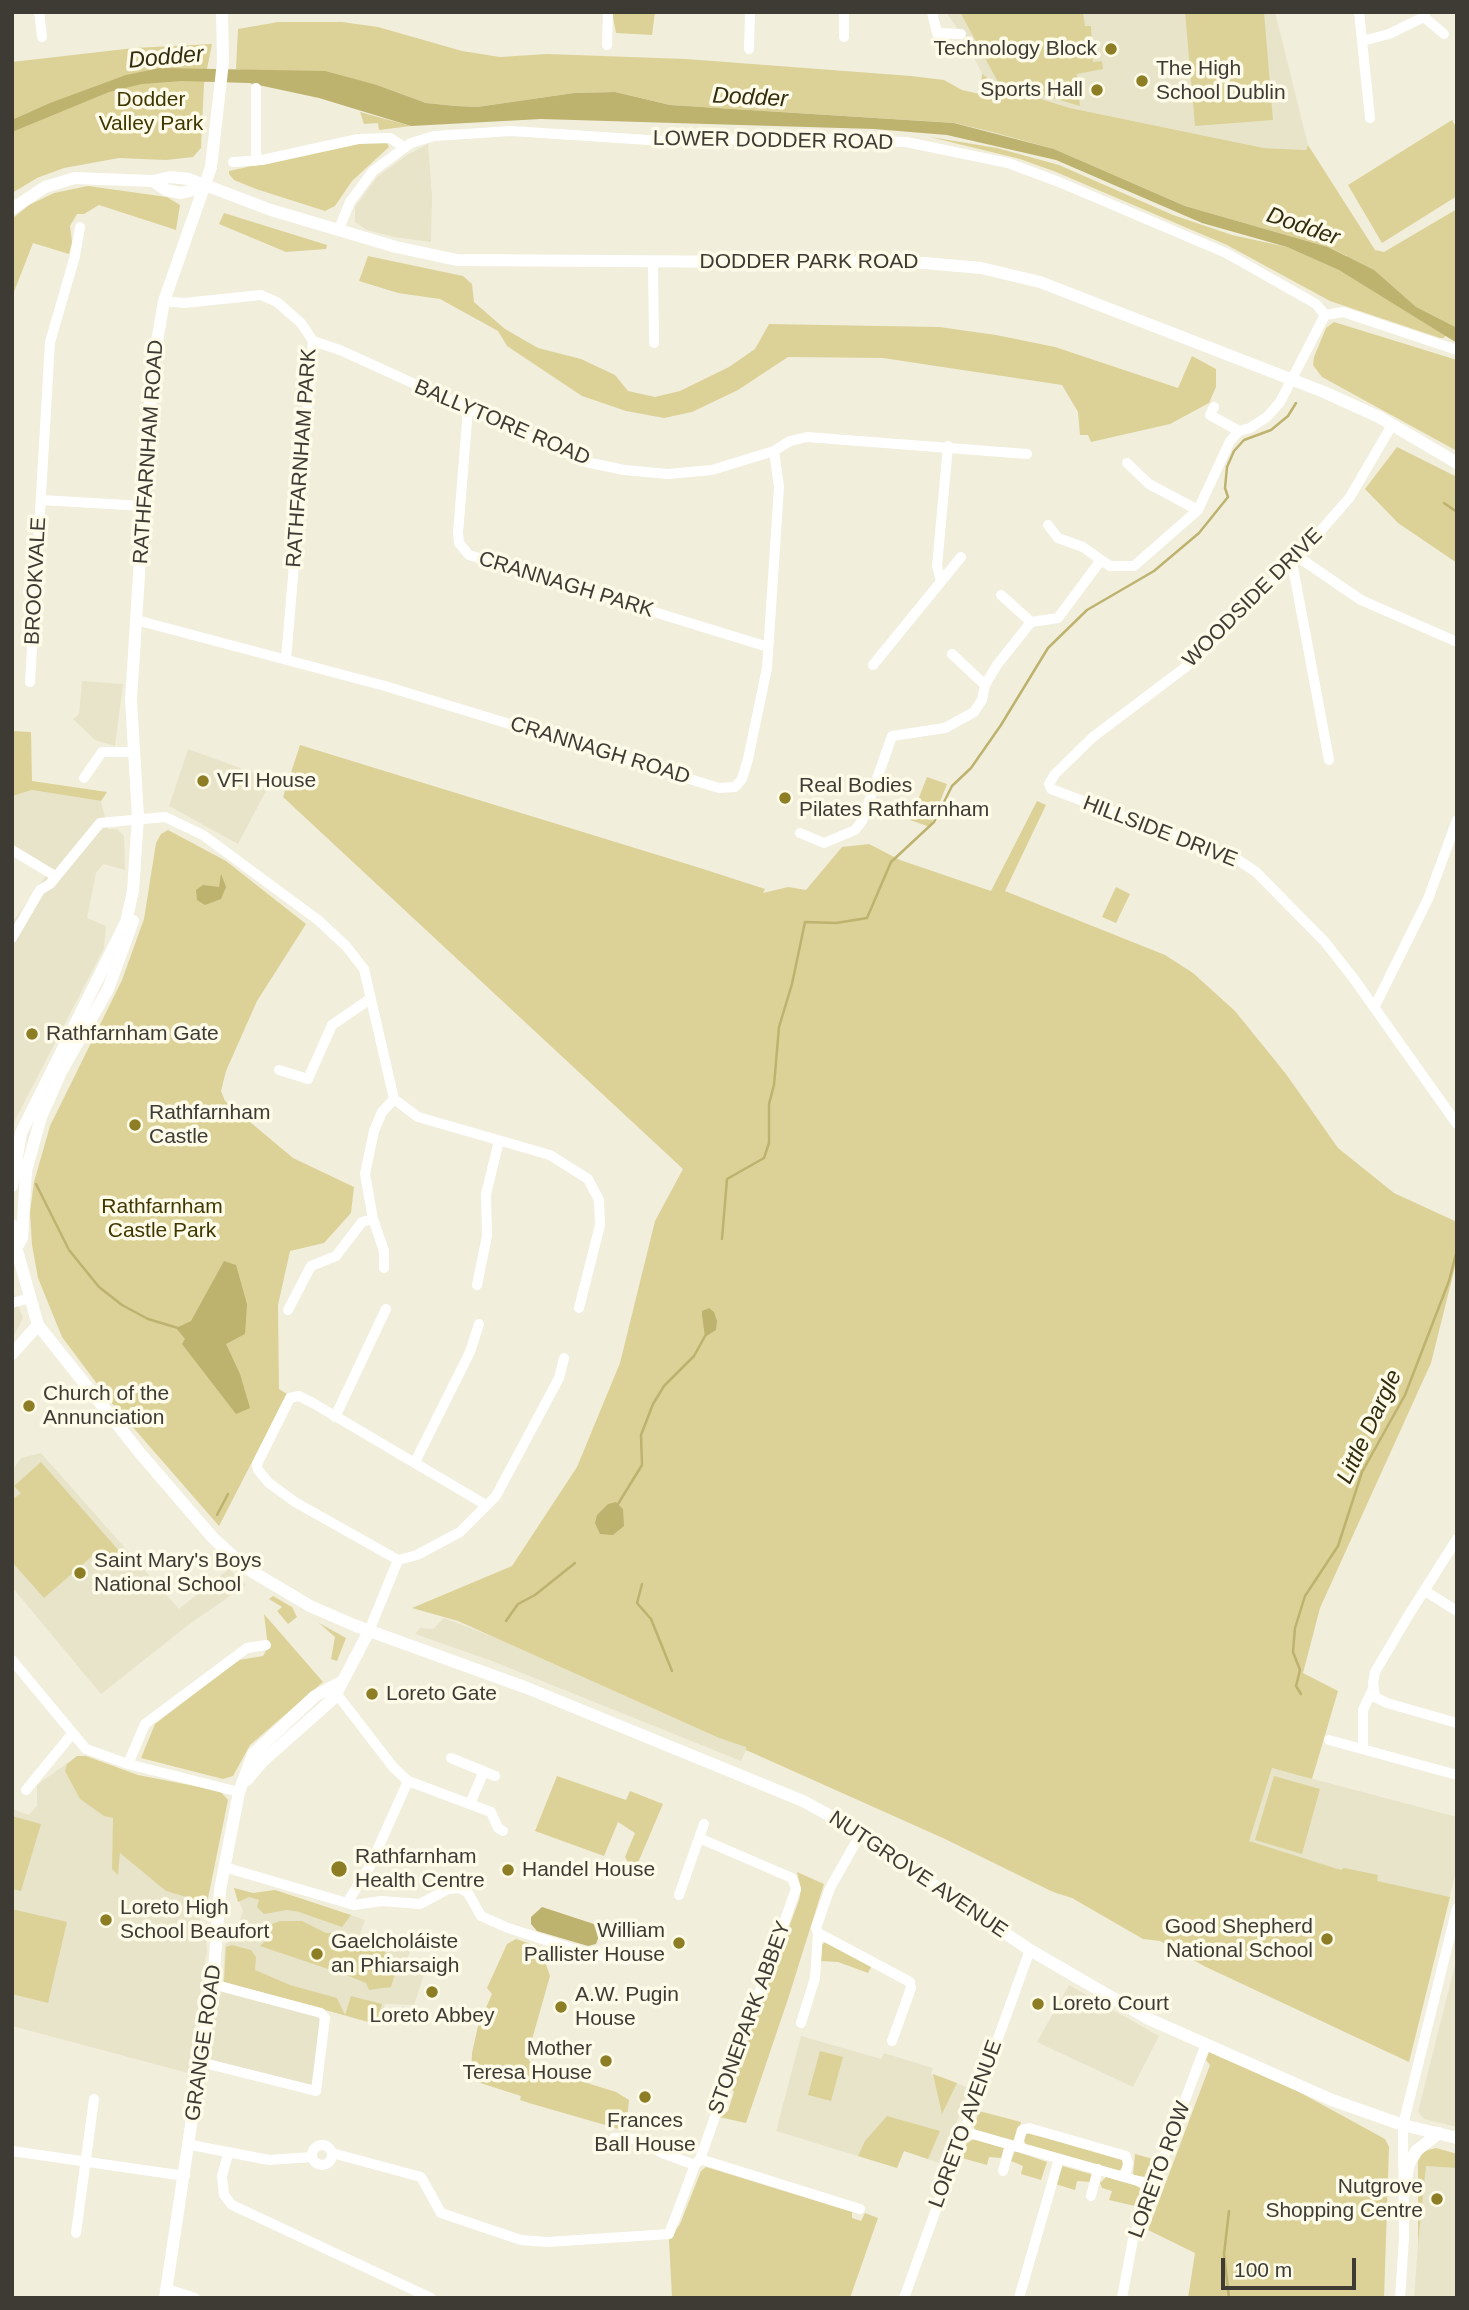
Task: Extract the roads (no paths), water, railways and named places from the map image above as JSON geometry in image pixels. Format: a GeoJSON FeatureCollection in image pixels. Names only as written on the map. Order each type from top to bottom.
{"type":"FeatureCollection","features":[{"type":"Feature","properties":{"kind":"main road","name":"RATHFARNHAM ROAD"},"geometry":{"type":"LineString","coordinates":[[16,1177],[61,1072],[108,989],[132,924],[144,869],[131,700],[152,371],[164,301],[211,167],[223,62],[222,12]]}},
{"type":"Feature","properties":{"kind":"main road"},"geometry":{"type":"LineString","coordinates":[[12,209],[45,187],[75,178],[153,181],[166,190],[181,192],[205,187]]}},
{"type":"Feature","properties":{"kind":"main road","name":"DODDER PARK ROAD"},"geometry":{"type":"LineString","coordinates":[[205,187],[396,247],[457,260],[924,262],[981,268],[1040,282],[1292,379],[1392,425],[1457,463]]}},
{"type":"Feature","properties":{"kind":"main road","name":"RATHFARNHAM ROAD"},"geometry":{"type":"LineString","coordinates":[[18,1245],[22,1238],[15,1144],[126,922],[136,868],[138,817]]}},
{"type":"Feature","properties":{"kind":"main road","name":"RATHFARNHAM ROAD"},"geometry":{"type":"LineString","coordinates":[[12,1225],[38,1325]]}},
{"type":"Feature","properties":{"kind":"main road"},"geometry":{"type":"LineString","coordinates":[[12,1354],[38,1325],[140,1453],[213,1538],[246,1568],[310,1606],[369,1631],[339,1688]]}},
{"type":"Feature","properties":{"kind":"main road","name":"NUTGROVE AVENUE"},"geometry":{"type":"LineString","coordinates":[[369,1631],[476,1668],[753,1778],[803,1801],[860,1835],[1030,1950],[1095,1990],[1206,2044],[1332,2100],[1403,2125],[1457,2138]]}},
{"type":"Feature","properties":{"kind":"main road","name":"GRANGE ROAD"},"geometry":{"type":"LineString","coordinates":[[166,2293],[191,2145],[224,1867],[240,1790],[253,1754],[315,1696],[339,1688]]}},
{"type":"Feature","properties":{"kind":"main road"},"geometry":{"type":"LineString","coordinates":[[1404,2189],[1409,2164],[1416,2151],[1439,2133]]}},
{"type":"Feature","properties":{"kind":"street"},"geometry":{"type":"LineString","coordinates":[[39,12],[43,37]]}},
{"type":"Feature","properties":{"kind":"street"},"geometry":{"type":"LineString","coordinates":[[607,12],[607,45]]}},
{"type":"Feature","properties":{"kind":"street"},"geometry":{"type":"LineString","coordinates":[[749,49],[750,12]]}},
{"type":"Feature","properties":{"kind":"street"},"geometry":{"type":"LineString","coordinates":[[844,12],[844,37]]}},
{"type":"Feature","properties":{"kind":"street"},"geometry":{"type":"LineString","coordinates":[[932,12],[937,33],[961,34]]}},
{"type":"Feature","properties":{"kind":"street"},"geometry":{"type":"LineString","coordinates":[[1359,12],[1370,118]]}},
{"type":"Feature","properties":{"kind":"street"},"geometry":{"type":"LineString","coordinates":[[1362,41],[1389,34],[1425,15],[1444,34]]}},
{"type":"Feature","properties":{"kind":"street"},"geometry":{"type":"LineString","coordinates":[[256,88],[256,161]]}},
{"type":"Feature","properties":{"kind":"street","name":"LOWER DODDER ROAD"},"geometry":{"type":"LineString","coordinates":[[404,147],[423,138],[498,131],[664,141],[796,138],[926,145],[1023,168],[1203,243],[1316,304],[1325,315]]}},
{"type":"Feature","properties":{"kind":"street"},"geometry":{"type":"LineString","coordinates":[[233,162],[256,161],[358,139],[390,138],[404,147],[369,176],[350,202],[338,229]]}},
{"type":"Feature","properties":{"kind":"street"},"geometry":{"type":"LineString","coordinates":[[41,500],[50,342],[75,256],[80,227]]}},
{"type":"Feature","properties":{"kind":"street"},"geometry":{"type":"LineString","coordinates":[[653,262],[654,343]]}},
{"type":"Feature","properties":{"kind":"street","name":"RATHFARNHAM PARK"},"geometry":{"type":"LineString","coordinates":[[164,301],[184,303],[261,295],[277,302],[301,323],[313,341],[286,659]]}},
{"type":"Feature","properties":{"kind":"street"},"geometry":{"type":"LineString","coordinates":[[1048,525],[1058,538],[1083,547],[1110,566],[1134,566],[1198,510],[1230,441],[1239,431],[1268,417],[1292,379],[1325,315],[1343,312],[1457,350]]}},
{"type":"Feature","properties":{"kind":"street","name":"BALLYTORE ROAD"},"geometry":{"type":"LineString","coordinates":[[313,341],[332,347],[586,462],[624,470],[668,474],[712,470],[774,451],[790,441],[807,437],[1027,454]]}},
{"type":"Feature","properties":{"kind":"street"},"geometry":{"type":"LineString","coordinates":[[1214,407],[1210,415],[1239,431]]}},
{"type":"Feature","properties":{"kind":"street","name":"CRANNAGH PARK"},"geometry":{"type":"LineString","coordinates":[[468,409],[458,533],[459,543],[469,555],[768,647]]}},
{"type":"Feature","properties":{"kind":"street","name":"WOODSIDE DRIVE"},"geometry":{"type":"LineString","coordinates":[[1055,774],[1093,737],[1195,660],[1295,559],[1350,497],[1392,425]]}},
{"type":"Feature","properties":{"kind":"street"},"geometry":{"type":"LineString","coordinates":[[942,581],[937,566],[948,446]]}},
{"type":"Feature","properties":{"kind":"street","name":"CRANNAGH ROAD"},"geometry":{"type":"LineString","coordinates":[[136,620],[286,659],[727,789],[735,787],[742,779],[760,708],[768,647],[779,487],[774,451]]}},
{"type":"Feature","properties":{"kind":"street"},"geometry":{"type":"LineString","coordinates":[[1127,463],[1149,484],[1198,510]]}},
{"type":"Feature","properties":{"kind":"street","name":"BROOKVALE"},"geometry":{"type":"LineString","coordinates":[[30,682],[41,500],[144,506]]}},
{"type":"Feature","properties":{"kind":"street"},"geometry":{"type":"LineString","coordinates":[[873,665],[911,627],[961,557]]}},
{"type":"Feature","properties":{"kind":"street"},"geometry":{"type":"LineString","coordinates":[[1295,559],[1361,600],[1457,642]]}},
{"type":"Feature","properties":{"kind":"street"},"geometry":{"type":"LineString","coordinates":[[1295,559],[1329,760]]}},
{"type":"Feature","properties":{"kind":"street"},"geometry":{"type":"LineString","coordinates":[[800,833],[824,843],[836,841],[855,830],[862,821],[892,736],[924,732],[960,721],[974,712],[982,700],[985,685],[1013,641],[1031,622],[1058,618],[1101,560]]}},
{"type":"Feature","properties":{"kind":"street"},"geometry":{"type":"LineString","coordinates":[[1001,595],[1031,622]]}},
{"type":"Feature","properties":{"kind":"street"},"geometry":{"type":"LineString","coordinates":[[952,654],[985,685]]}},
{"type":"Feature","properties":{"kind":"street"},"geometry":{"type":"LineString","coordinates":[[83,778],[102,752],[133,752]]}},
{"type":"Feature","properties":{"kind":"street","name":"HILLSIDE DRIVE"},"geometry":{"type":"LineString","coordinates":[[1055,774],[1049,784],[1051,789],[1203,846],[1237,860],[1255,872],[1325,942],[1375,1006],[1418,1073],[1457,1124]]}},
{"type":"Feature","properties":{"kind":"street"},"geometry":{"type":"LineString","coordinates":[[12,939],[40,890],[100,822],[164,817],[203,835],[237,857],[318,920],[346,946],[363,969],[394,1099],[418,1117],[550,1155],[588,1179],[598,1199],[600,1225],[579,1308]]}},
{"type":"Feature","properties":{"kind":"street"},"geometry":{"type":"LineString","coordinates":[[1375,1006],[1428,899],[1457,820]]}},
{"type":"Feature","properties":{"kind":"street"},"geometry":{"type":"LineString","coordinates":[[12,850],[55,876]]}},
{"type":"Feature","properties":{"kind":"street"},"geometry":{"type":"LineString","coordinates":[[279,1070],[308,1079],[332,1025],[370,999]]}},
{"type":"Feature","properties":{"kind":"street"},"geometry":{"type":"LineString","coordinates":[[384,1268],[384,1251],[359,1173],[382,1112],[394,1099]]}},
{"type":"Feature","properties":{"kind":"street"},"geometry":{"type":"LineString","coordinates":[[477,1285],[487,1236],[486,1194],[499,1141]]}},
{"type":"Feature","properties":{"kind":"street"},"geometry":{"type":"LineString","coordinates":[[288,1310],[311,1266],[336,1256],[362,1222],[373,1219]]}},
{"type":"Feature","properties":{"kind":"street"},"geometry":{"type":"LineString","coordinates":[[12,1303],[30,1298]]}},
{"type":"Feature","properties":{"kind":"street"},"geometry":{"type":"LineString","coordinates":[[335,1417],[386,1308]]}},
{"type":"Feature","properties":{"kind":"street"},"geometry":{"type":"LineString","coordinates":[[415,1462],[470,1352],[479,1324]]}},
{"type":"Feature","properties":{"kind":"street"},"geometry":{"type":"LineString","coordinates":[[486,1505],[299,1396],[290,1398],[257,1464],[258,1470],[269,1483],[295,1502],[398,1560],[417,1555],[460,1532],[486,1505],[505,1482],[559,1378],[564,1358]]}},
{"type":"Feature","properties":{"kind":"street"},"geometry":{"type":"LineString","coordinates":[[1363,1749],[1363,1710],[1373,1689],[1375,1672],[1457,1539]]}},
{"type":"Feature","properties":{"kind":"street"},"geometry":{"type":"LineString","coordinates":[[369,1631],[398,1560]]}},
{"type":"Feature","properties":{"kind":"street"},"geometry":{"type":"LineString","coordinates":[[1425,1591],[1457,1611]]}},
{"type":"Feature","properties":{"kind":"street"},"geometry":{"type":"LineString","coordinates":[[128,1764],[145,1724],[247,1648],[266,1645]]}},
{"type":"Feature","properties":{"kind":"street"},"geometry":{"type":"LineString","coordinates":[[12,1660],[86,1749],[128,1764],[240,1790]]}},
{"type":"Feature","properties":{"kind":"street"},"geometry":{"type":"LineString","coordinates":[[339,1688],[408,1781],[491,1812],[498,1828],[503,1831]]}},
{"type":"Feature","properties":{"kind":"street"},"geometry":{"type":"LineString","coordinates":[[1373,1689],[1376,1697],[1387,1703],[1457,1723]]}},
{"type":"Feature","properties":{"kind":"street"},"geometry":{"type":"LineString","coordinates":[[26,1790],[72,1734]]}},
{"type":"Feature","properties":{"kind":"street"},"geometry":{"type":"LineString","coordinates":[[1329,1741],[1457,1775]]}},
{"type":"Feature","properties":{"kind":"street"},"geometry":{"type":"LineString","coordinates":[[451,1758],[495,1776]]}},
{"type":"Feature","properties":{"kind":"street"},"geometry":{"type":"LineString","coordinates":[[470,1804],[484,1771]]}},
{"type":"Feature","properties":{"kind":"street"},"geometry":{"type":"LineString","coordinates":[[347,1903],[370,1866],[408,1781]]}},
{"type":"Feature","properties":{"kind":"street"},"geometry":{"type":"LineString","coordinates":[[679,1895],[704,1824]]}},
{"type":"Feature","properties":{"kind":"street"},"geometry":{"type":"LineString","coordinates":[[801,2023],[815,1978],[817,1922],[830,1888],[860,1835]]}},
{"type":"Feature","properties":{"kind":"street","name":"STONEPARK ABBEY"},"geometry":{"type":"LineString","coordinates":[[228,2154],[269,2160],[312,2157],[319,2164],[326,2164],[332,2153],[421,2177],[426,2181],[438,2209],[448,2217],[522,2240],[547,2242],[659,2237],[670,2234],[796,1889],[792,1878],[699,1838]]}},
{"type":"Feature","properties":{"kind":"street"},"geometry":{"type":"LineString","coordinates":[[224,1867],[347,1903],[420,1904],[448,1889],[460,1888],[468,1893],[481,1916],[525,1936],[586,1953],[626,1960]]}},
{"type":"Feature","properties":{"kind":"street"},"geometry":{"type":"LineString","coordinates":[[1400,2298],[1404,2189],[1403,2125],[1457,1908]]}},
{"type":"Feature","properties":{"kind":"street"},"geometry":{"type":"LineString","coordinates":[[818,1933],[910,1982],[911,1988],[892,2041]]}},
{"type":"Feature","properties":{"kind":"street","name":"LORETO AVENUE"},"geometry":{"type":"LineString","coordinates":[[904,2298],[962,2131],[1030,1950]]}},
{"type":"Feature","properties":{"kind":"street"},"geometry":{"type":"LineString","coordinates":[[200,2062],[316,2091],[325,2018],[321,2013],[212,1984]]}},
{"type":"Feature","properties":{"kind":"street","name":"LORETO ROW"},"geometry":{"type":"LineString","coordinates":[[1122,2298],[1133,2239],[1206,2044]]}},
{"type":"Feature","properties":{"kind":"street"},"geometry":{"type":"LineString","coordinates":[[76,2233],[94,2099]]}},
{"type":"Feature","properties":{"kind":"street"},"geometry":{"type":"LineString","coordinates":[[1003,2171],[1023,2130],[1029,2128],[1126,2156],[1128,2163],[1125,2177]]}},
{"type":"Feature","properties":{"kind":"street"},"geometry":{"type":"LineString","coordinates":[[962,2131],[1152,2185]]}},
{"type":"Feature","properties":{"kind":"street"},"geometry":{"type":"LineString","coordinates":[[614,2138],[639,2138],[662,2154],[860,2209]]}},
{"type":"Feature","properties":{"kind":"street"},"geometry":{"type":"LineString","coordinates":[[191,2145],[228,2154],[222,2176],[224,2195],[232,2205],[431,2298]]}},
{"type":"Feature","properties":{"kind":"street"},"geometry":{"type":"LineString","coordinates":[[12,2151],[186,2176]]}},
{"type":"Feature","properties":{"kind":"street"},"geometry":{"type":"LineString","coordinates":[[1019,2298],[1059,2159]]}},
{"type":"Feature","properties":{"kind":"street"},"geometry":{"type":"LineString","coordinates":[[1091,2196],[1098,2169]]}},
{"type":"Feature","properties":{"kind":"street"},"geometry":{"type":"LineString","coordinates":[[166,2293],[195,2298]]}},
{"type":"Feature","properties":{"kind":"waterway"},"geometry":{"type":"LineString","coordinates":[[722,1239],[727,1179],[764,1158],[769,1143],[769,1104],[774,1085],[779,1027],[792,984],[805,922],[836,923],[867,918],[891,862],[934,822],[952,786],[971,768],[1001,725],[1048,648],[1087,610],[1154,571],[1199,533],[1228,497],[1225,488],[1227,467],[1234,451],[1244,440],[1271,430],[1288,416],[1296,403]]}},
{"type":"Feature","properties":{"kind":"waterway","name":"Little Dargle"},"geometry":{"type":"LineString","coordinates":[[1444,503],[1457,512]]}},
{"type":"Feature","properties":{"kind":"waterway"},"geometry":{"type":"LineString","coordinates":[[36,1184],[68,1248]]}},
{"type":"Feature","properties":{"kind":"waterway"},"geometry":{"type":"LineString","coordinates":[[69,1250],[99,1287],[122,1305],[148,1319],[178,1328]]}},
{"type":"Feature","properties":{"kind":"waterway","name":"Little Dargle"},"geometry":{"type":"LineString","coordinates":[[1301,1694],[1296,1686],[1300,1670],[1293,1652],[1295,1628],[1305,1596],[1338,1546],[1362,1472],[1405,1395],[1449,1281],[1457,1250]]}},
{"type":"Feature","properties":{"kind":"waterway"},"geometry":{"type":"LineString","coordinates":[[618,1504],[642,1465],[641,1435],[653,1404],[664,1386],[694,1356],[705,1336]]}},
{"type":"Feature","properties":{"kind":"waterway"},"geometry":{"type":"LineString","coordinates":[[217,1515],[228,1494]]}},
{"type":"Feature","properties":{"kind":"waterway"},"geometry":{"type":"LineString","coordinates":[[506,1621],[518,1604],[535,1595],[575,1563]]}},
{"type":"Feature","properties":{"kind":"waterway"},"geometry":{"type":"LineString","coordinates":[[642,1584],[637,1603],[651,1619],[672,1671]]}},
{"type":"Feature","properties":{"kind":"waterway","name":"Little Dargle"},"geometry":{"type":"LineString","coordinates":[[1229,2211],[1224,2254],[1229,2298]]}},
{"type":"Feature","properties":{"kind":"place","name":"Technology Block"},"geometry":{"type":"Point","coordinates":[1111,49]}},
{"type":"Feature","properties":{"kind":"place","name":"The High School Dublin"},"geometry":{"type":"Point","coordinates":[1142,81]}},
{"type":"Feature","properties":{"kind":"place","name":"Sports Hall"},"geometry":{"type":"Point","coordinates":[1097,90]}},
{"type":"Feature","properties":{"kind":"place","name":"VFI House"},"geometry":{"type":"Point","coordinates":[203,781]}},
{"type":"Feature","properties":{"kind":"place","name":"Real Bodies Pilates Rathfarnham"},"geometry":{"type":"Point","coordinates":[785,798]}},
{"type":"Feature","properties":{"kind":"place","name":"Rathfarnham Gate"},"geometry":{"type":"Point","coordinates":[32,1034]}},
{"type":"Feature","properties":{"kind":"place","name":"Rathfarnham Castle"},"geometry":{"type":"Point","coordinates":[135,1125]}},
{"type":"Feature","properties":{"kind":"place","name":"Church of the Annunciation"},"geometry":{"type":"Point","coordinates":[29,1406]}},
{"type":"Feature","properties":{"kind":"place","name":"Saint Mary's Boys National School"},"geometry":{"type":"Point","coordinates":[80,1573]}},
{"type":"Feature","properties":{"kind":"place","name":"Loreto Gate"},"geometry":{"type":"Point","coordinates":[372,1694]}},
{"type":"Feature","properties":{"kind":"place","name":"Rathfarnham Health Centre"},"geometry":{"type":"Point","coordinates":[339,1869]}},
{"type":"Feature","properties":{"kind":"place","name":"Handel House"},"geometry":{"type":"Point","coordinates":[508,1870]}},
{"type":"Feature","properties":{"kind":"place","name":"Loreto High School Beaufort"},"geometry":{"type":"Point","coordinates":[106,1920]}},
{"type":"Feature","properties":{"kind":"place","name":"Good Shepherd National School"},"geometry":{"type":"Point","coordinates":[1327,1939]}},
{"type":"Feature","properties":{"kind":"place","name":"William Pallister House"},"geometry":{"type":"Point","coordinates":[679,1943]}},
{"type":"Feature","properties":{"kind":"place","name":"Gaelcholáiste an Phiarsaigh"},"geometry":{"type":"Point","coordinates":[317,1954]}},
{"type":"Feature","properties":{"kind":"place","name":"Loreto Abbey"},"geometry":{"type":"Point","coordinates":[432,1992]}},
{"type":"Feature","properties":{"kind":"place","name":"Loreto Court"},"geometry":{"type":"Point","coordinates":[1038,2004]}},
{"type":"Feature","properties":{"kind":"place","name":"A.W. Pugin House"},"geometry":{"type":"Point","coordinates":[561,2007]}},
{"type":"Feature","properties":{"kind":"place","name":"Mother Teresa House"},"geometry":{"type":"Point","coordinates":[606,2061]}},
{"type":"Feature","properties":{"kind":"place","name":"Frances Ball House"},"geometry":{"type":"Point","coordinates":[645,2097]}},
{"type":"Feature","properties":{"kind":"place","name":"Nutgrove Shopping Centre"},"geometry":{"type":"Point","coordinates":[1437,2199]}},
{"type":"Feature","properties":{"kind":"water label","name":"Dodder"},"geometry":{"type":"Point","coordinates":[166,58]}},
{"type":"Feature","properties":{"kind":"water label","name":"Dodder"},"geometry":{"type":"Point","coordinates":[750,98]}},
{"type":"Feature","properties":{"kind":"water label","name":"Dodder"},"geometry":{"type":"Point","coordinates":[1303,227]}},
{"type":"Feature","properties":{"kind":"park label","name":"Dodder Valley Park"},"geometry":{"type":"Point","coordinates":[151,112]}},
{"type":"Feature","properties":{"kind":"park label","name":"Rathfarnham Castle Park"},"geometry":{"type":"Point","coordinates":[162,1219]}}]}
